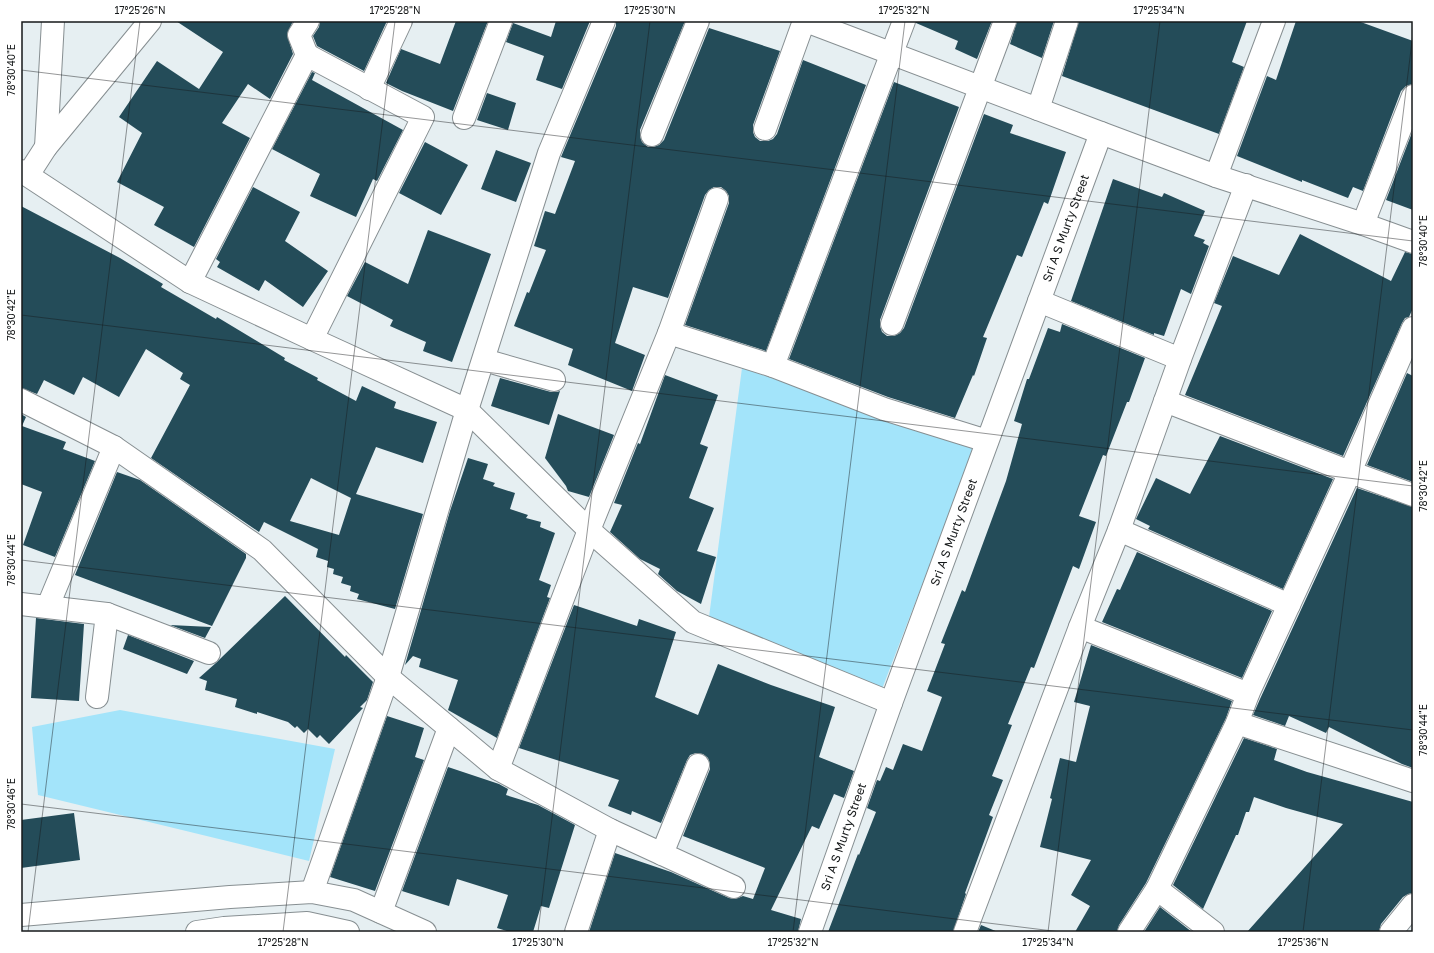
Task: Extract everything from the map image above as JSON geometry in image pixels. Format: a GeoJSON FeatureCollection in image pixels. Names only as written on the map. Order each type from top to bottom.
{"type":"FeatureCollection","features":[{"type":"Feature","properties":{"kind":"street"},"geometry":{"type":"LineString","coordinates":[[46,147],[53,21]]}},
{"type":"Feature","properties":{"kind":"street"},"geometry":{"type":"LineString","coordinates":[[150,21],[24,173],[190,282],[467,410],[590,530],[693,622],[891,703]]}},
{"type":"Feature","properties":{"kind":"street"},"geometry":{"type":"LineString","coordinates":[[308,21],[299,35],[307,55],[423,117],[312,339]]}},
{"type":"Feature","properties":{"kind":"street"},"geometry":{"type":"LineString","coordinates":[[369,88],[401,21]]}},
{"type":"Feature","properties":{"kind":"street"},"geometry":{"type":"LineString","coordinates":[[464,118],[501,21]]}},
{"type":"Feature","properties":{"kind":"street"},"geometry":{"type":"LineString","coordinates":[[312,892],[388,677],[467,410],[549,153],[604,21]]}},
{"type":"Feature","properties":{"kind":"street"},"geometry":{"type":"LineString","coordinates":[[652,135],[698,21]]}},
{"type":"Feature","properties":{"kind":"street"},"geometry":{"type":"LineString","coordinates":[[765,129],[805,21],[1101,134],[1216,176],[1413,242]]}},
{"type":"Feature","properties":{"kind":"street"},"geometry":{"type":"LineString","coordinates":[[773,366],[904,21]]}},
{"type":"Feature","properties":{"kind":"street"},"geometry":{"type":"LineString","coordinates":[[892,324],[1005,21]]}},
{"type":"Feature","properties":{"kind":"street"},"geometry":{"type":"LineString","coordinates":[[1038,109],[1067,21]]}},
{"type":"Feature","properties":{"kind":"street"},"geometry":{"type":"LineString","coordinates":[[1216,176],[1274,21]]}},
{"type":"Feature","properties":{"kind":"street"},"geometry":{"type":"LineString","coordinates":[[190,282],[307,55]]}},
{"type":"Feature","properties":{"kind":"street"},"geometry":{"type":"LineString","coordinates":[[1363,224],[1413,96]]}},
{"type":"Feature","properties":{"kind":"street","name":"Sri A S Murty Street"},"geometry":{"type":"LineString","coordinates":[[810,932],[891,703],[1101,134]]}},
{"type":"Feature","properties":{"kind":"street"},"geometry":{"type":"LineString","coordinates":[[965,932],[1080,627],[1119,530],[1180,359],[1246,185]]}},
{"type":"Feature","properties":{"kind":"street"},"geometry":{"type":"LineString","coordinates":[[498,769],[590,530],[669,333],[717,199]]}},
{"type":"Feature","properties":{"kind":"street"},"geometry":{"type":"LineString","coordinates":[[1039,301],[1180,359]]}},
{"type":"Feature","properties":{"kind":"street"},"geometry":{"type":"LineString","coordinates":[[1129,932],[1157,889],[1237,723],[1248,694],[1350,472],[1413,328]]}},
{"type":"Feature","properties":{"kind":"street"},"geometry":{"type":"LineString","coordinates":[[669,333],[773,366],[884,410],[987,441]]}},
{"type":"Feature","properties":{"kind":"street"},"geometry":{"type":"LineString","coordinates":[[484,360],[554,380]]}},
{"type":"Feature","properties":{"kind":"street"},"geometry":{"type":"LineString","coordinates":[[21,400],[114,447],[262,550],[388,677],[498,769],[610,830],[734,887]]}},
{"type":"Feature","properties":{"kind":"street"},"geometry":{"type":"LineString","coordinates":[[1165,401],[1413,495]]}},
{"type":"Feature","properties":{"kind":"street"},"geometry":{"type":"LineString","coordinates":[[48,606],[114,447]]}},
{"type":"Feature","properties":{"kind":"street"},"geometry":{"type":"LineString","coordinates":[[1119,530],[1289,604]]}},
{"type":"Feature","properties":{"kind":"street"},"geometry":{"type":"LineString","coordinates":[[21,604],[106,614],[208,653]]}},
{"type":"Feature","properties":{"kind":"street"},"geometry":{"type":"LineString","coordinates":[[97,696],[106,614]]}},
{"type":"Feature","properties":{"kind":"street"},"geometry":{"type":"LineString","coordinates":[[1080,627],[1248,694]]}},
{"type":"Feature","properties":{"kind":"street"},"geometry":{"type":"LineString","coordinates":[[1237,723],[1413,782]]}},
{"type":"Feature","properties":{"kind":"street"},"geometry":{"type":"LineString","coordinates":[[381,912],[449,728]]}},
{"type":"Feature","properties":{"kind":"street"},"geometry":{"type":"LineString","coordinates":[[662,854],[698,765]]}},
{"type":"Feature","properties":{"kind":"street"},"geometry":{"type":"LineString","coordinates":[[576,932],[610,830]]}},
{"type":"Feature","properties":{"kind":"street"},"geometry":{"type":"LineString","coordinates":[[1157,889],[1213,932]]}},
{"type":"Feature","properties":{"kind":"street"},"geometry":{"type":"LineString","coordinates":[[21,915],[230,896],[312,892],[354,900],[425,932]]}},
{"type":"Feature","properties":{"kind":"street"},"geometry":{"type":"LineString","coordinates":[[1391,932],[1413,905]]}},
{"type":"Feature","properties":{"kind":"street"},"geometry":{"type":"LineString","coordinates":[[197,932],[307,923],[345,931]]}},
{"type":"Feature","properties":{"kind":"shaded area"},"geometry":{"type":"Polygon","coordinates":[[[742,368],[975,447],[882,689],[709,617],[742,368]]]}},
{"type":"Feature","properties":{"kind":"shaded area"},"geometry":{"type":"Polygon","coordinates":[[[120,710],[335,749],[309,861],[38,795],[32,727],[120,710]]]}},
{"type":"Feature","properties":{"kind":"building"},"geometry":{"type":"Polygon","coordinates":[[[176,21],[293,21],[287,34],[293,54],[270,99],[248,84],[222,123],[250,138],[194,247],[154,225],[164,207],[117,182],[142,133],[119,117],[157,61],[199,89],[223,52],[176,21]]]}},
{"type":"Feature","properties":{"kind":"building"},"geometry":{"type":"Polygon","coordinates":[[[320,21],[387,21],[364,71],[317,46],[313,36],[319,27],[320,21]]]}},
{"type":"Feature","properties":{"kind":"building"},"geometry":{"type":"Polygon","coordinates":[[[456,21],[488,21],[453,111],[402,91],[386,83],[401,49],[440,64],[456,21]]]}},
{"type":"Feature","properties":{"kind":"building"},"geometry":{"type":"Polygon","coordinates":[[[556,21],[590,21],[562,89],[536,80],[544,56],[506,42],[513,23],[551,37],[556,21]]]}},
{"type":"Feature","properties":{"kind":"building"},"geometry":{"type":"Polygon","coordinates":[[[616,21],[685,21],[640,130],[642,142],[648,147],[659,145],[664,140],[709,28],[780,51],[753,125],[755,137],[760,141],[768,141],[773,139],[777,134],[803,60],[866,85],[766,351],[685,325],[729,203],[729,196],[726,191],[721,187],[714,187],[705,195],[668,298],[633,287],[615,343],[645,355],[632,391],[568,365],[573,349],[514,326],[527,292],[529,293],[546,250],[534,246],[545,211],[555,214],[575,161],[561,157],[616,26],[616,21]]]}},
{"type":"Feature","properties":{"kind":"building"},"geometry":{"type":"Polygon","coordinates":[[[916,21],[992,21],[977,59],[955,49],[958,41],[916,23],[916,21]]]}},
{"type":"Feature","properties":{"kind":"building"},"geometry":{"type":"Polygon","coordinates":[[[1017,21],[1054,21],[1042,58],[1010,44],[1017,21]]]}},
{"type":"Feature","properties":{"kind":"building"},"geometry":{"type":"Polygon","coordinates":[[[1079,21],[1247,21],[1232,62],[1244,67],[1219,134],[1062,76],[1079,21]]]}},
{"type":"Feature","properties":{"kind":"building"},"geometry":{"type":"Polygon","coordinates":[[[1296,21],[1358,21],[1413,41],[1413,84],[1406,86],[1401,91],[1363,191],[1353,187],[1348,198],[1302,180],[1302,182],[1237,156],[1267,76],[1276,80],[1296,21]]]}},
{"type":"Feature","properties":{"kind":"building"},"geometry":{"type":"Polygon","coordinates":[[[312,72],[315,73],[312,80],[403,130],[377,181],[373,179],[356,217],[310,196],[320,174],[272,149],[312,72]]]}},
{"type":"Feature","properties":{"kind":"building"},"geometry":{"type":"Polygon","coordinates":[[[894,82],[959,107],[880,320],[882,332],[887,336],[894,336],[900,333],[904,328],[984,114],[1013,125],[1010,133],[1066,152],[1048,204],[1044,202],[1022,257],[1017,255],[983,337],[987,338],[974,376],[973,375],[955,418],[888,397],[789,359],[894,82]]]}},
{"type":"Feature","properties":{"kind":"building"},"geometry":{"type":"Polygon","coordinates":[[[487,93],[516,103],[508,130],[477,120],[487,93]]]}},
{"type":"Feature","properties":{"kind":"building"},"geometry":{"type":"Polygon","coordinates":[[[1413,130],[1413,210],[1386,200],[1413,130]]]}},
{"type":"Feature","properties":{"kind":"building"},"geometry":{"type":"Polygon","coordinates":[[[425,142],[468,165],[441,215],[399,193],[425,142]]]}},
{"type":"Feature","properties":{"kind":"building"},"geometry":{"type":"Polygon","coordinates":[[[496,150],[531,163],[516,202],[481,189],[496,150]]]}},
{"type":"Feature","properties":{"kind":"building"},"geometry":{"type":"Polygon","coordinates":[[[1113,179],[1162,197],[1164,193],[1205,211],[1194,236],[1205,240],[1203,243],[1209,246],[1191,294],[1181,289],[1164,336],[1154,333],[1154,335],[1071,301],[1113,179]]]}},
{"type":"Feature","properties":{"kind":"building"},"geometry":{"type":"Polygon","coordinates":[[[253,187],[300,212],[285,241],[328,271],[303,307],[265,280],[259,291],[217,267],[220,262],[216,259],[253,187]]]}},
{"type":"Feature","properties":{"kind":"building"},"geometry":{"type":"Polygon","coordinates":[[[21,206],[120,258],[163,284],[161,287],[216,319],[217,317],[285,358],[284,360],[318,378],[317,380],[356,401],[362,386],[396,402],[394,408],[437,422],[423,463],[376,447],[356,494],[423,514],[395,609],[357,599],[359,594],[350,591],[351,586],[341,583],[343,577],[333,574],[334,569],[327,567],[328,561],[316,557],[318,549],[264,522],[259,532],[151,458],[190,385],[180,379],[183,373],[146,349],[119,397],[83,377],[74,395],[44,380],[37,394],[21,388],[21,206]],[[311,478],[290,521],[339,535],[351,498],[311,478]]]}},
{"type":"Feature","properties":{"kind":"building"},"geometry":{"type":"Polygon","coordinates":[[[428,230],[491,254],[452,362],[423,351],[426,342],[390,326],[393,320],[347,296],[365,262],[408,284],[428,230]]]}},
{"type":"Feature","properties":{"kind":"building"},"geometry":{"type":"Polygon","coordinates":[[[1300,234],[1391,281],[1405,252],[1413,254],[1413,308],[1409,317],[1405,318],[1402,323],[1343,456],[1185,395],[1222,306],[1214,303],[1233,256],[1279,275],[1300,234]]]}},
{"type":"Feature","properties":{"kind":"building"},"geometry":{"type":"Polygon","coordinates":[[[1062,324],[1145,358],[1129,402],[1127,402],[1106,456],[1103,455],[1079,516],[1096,522],[1079,569],[1073,566],[1034,668],[1031,667],[1008,724],[1012,725],[992,776],[1003,780],[989,815],[993,817],[965,893],[966,894],[953,932],[828,932],[876,812],[867,808],[877,780],[880,781],[886,767],[893,770],[903,744],[922,751],[942,697],[927,691],[945,644],[941,643],[962,590],[965,592],[1006,481],[1022,424],[1014,421],[1027,379],[1029,379],[1048,328],[1060,332],[1062,324]]]}},
{"type":"Feature","properties":{"kind":"building"},"geometry":{"type":"Polygon","coordinates":[[[1407,373],[1413,376],[1413,482],[1367,465],[1407,373]]]}},
{"type":"Feature","properties":{"kind":"building"},"geometry":{"type":"Polygon","coordinates":[[[665,375],[718,395],[700,444],[708,447],[689,498],[714,508],[697,551],[716,557],[701,604],[677,591],[658,574],[660,569],[640,559],[610,532],[622,505],[614,503],[638,443],[640,444],[665,375]]]}},
{"type":"Feature","properties":{"kind":"building"},"geometry":{"type":"Polygon","coordinates":[[[500,378],[551,392],[560,391],[549,425],[491,406],[500,378]]]}},
{"type":"Feature","properties":{"kind":"building"},"geometry":{"type":"Polygon","coordinates":[[[21,414],[26,417],[22,426],[66,442],[63,449],[95,461],[55,557],[23,545],[42,492],[21,484],[21,414]]]}},
{"type":"Feature","properties":{"kind":"building"},"geometry":{"type":"Polygon","coordinates":[[[558,414],[614,435],[589,497],[568,491],[566,486],[545,458],[558,414]]]}},
{"type":"Feature","properties":{"kind":"building"},"geometry":{"type":"Polygon","coordinates":[[[1220,436],[1333,479],[1283,589],[1148,529],[1150,526],[1136,519],[1156,478],[1190,494],[1220,436]]]}},
{"type":"Feature","properties":{"kind":"building"},"geometry":{"type":"Polygon","coordinates":[[[468,458],[488,464],[483,479],[495,483],[493,486],[515,493],[510,509],[528,515],[526,518],[541,522],[540,527],[555,533],[539,580],[551,585],[547,597],[550,598],[497,738],[448,710],[458,680],[419,667],[421,659],[413,656],[405,665],[450,511],[468,458]]]}},
{"type":"Feature","properties":{"kind":"building"},"geometry":{"type":"Polygon","coordinates":[[[117,472],[140,480],[246,554],[246,558],[212,626],[75,575],[117,472]]]}},
{"type":"Feature","properties":{"kind":"building"},"geometry":{"type":"Polygon","coordinates":[[[1357,488],[1413,507],[1413,768],[1402,764],[1329,727],[1326,733],[1289,716],[1285,726],[1253,715],[1357,488]]]}},
{"type":"Feature","properties":{"kind":"building"},"geometry":{"type":"Polygon","coordinates":[[[1137,552],[1272,611],[1242,678],[1102,622],[1117,589],[1120,590],[1137,552]]]}},
{"type":"Feature","properties":{"kind":"building"},"geometry":{"type":"Polygon","coordinates":[[[285,596],[345,657],[346,655],[373,682],[367,700],[360,707],[363,708],[329,744],[320,735],[317,738],[308,729],[304,733],[297,726],[295,728],[288,722],[235,707],[237,699],[205,690],[207,681],[199,678],[285,596]]]}},
{"type":"Feature","properties":{"kind":"building"},"geometry":{"type":"Polygon","coordinates":[[[574,605],[637,626],[639,619],[676,632],[655,697],[698,715],[718,664],[771,685],[835,707],[819,757],[854,771],[844,798],[834,794],[819,829],[812,826],[771,910],[801,919],[798,932],[589,932],[615,853],[671,872],[729,898],[735,899],[743,896],[753,899],[765,868],[683,836],[710,769],[708,758],[703,754],[696,753],[690,755],[661,823],[632,811],[631,815],[608,806],[619,780],[519,748],[574,605]]]}},
{"type":"Feature","properties":{"kind":"building"},"geometry":{"type":"Polygon","coordinates":[[[36,618],[84,624],[79,701],[31,698],[36,618]]]}},
{"type":"Feature","properties":{"kind":"building"},"geometry":{"type":"Polygon","coordinates":[[[170,625],[211,627],[205,638],[170,625]]]}},
{"type":"Feature","properties":{"kind":"building"},"geometry":{"type":"Polygon","coordinates":[[[128,635],[194,661],[187,674],[123,649],[128,635]]]}},
{"type":"Feature","properties":{"kind":"building"},"geometry":{"type":"Polygon","coordinates":[[[1091,645],[1232,701],[1226,718],[1146,883],[1119,925],[1117,932],[1075,932],[1090,906],[1071,895],[1091,860],[1040,847],[1060,758],[1076,762],[1090,706],[1074,702],[1091,645]]]}},
{"type":"Feature","properties":{"kind":"building"},"geometry":{"type":"Polygon","coordinates":[[[387,716],[424,728],[415,757],[424,760],[375,891],[330,877],[387,716]]]}},
{"type":"Feature","properties":{"kind":"building"},"geometry":{"type":"Polygon","coordinates":[[[1244,738],[1277,749],[1274,760],[1307,772],[1413,802],[1413,893],[1403,897],[1381,924],[1379,932],[1247,932],[1343,824],[1286,808],[1254,797],[1249,812],[1246,812],[1238,835],[1236,835],[1203,909],[1173,885],[1244,738]]]}},
{"type":"Feature","properties":{"kind":"building"},"geometry":{"type":"Polygon","coordinates":[[[448,767],[499,784],[508,789],[506,795],[538,805],[575,825],[549,908],[541,906],[533,932],[510,932],[497,928],[508,895],[457,879],[449,906],[402,891],[448,767]]]}},
{"type":"Feature","properties":{"kind":"building"},"geometry":{"type":"Polygon","coordinates":[[[74,813],[80,860],[21,868],[21,820],[74,813]]]}},
{"type":"Feature","properties":{"kind":"building"},"geometry":{"type":"Polygon","coordinates":[[[1160,907],[1192,932],[1144,932],[1160,907]]]}},
{"type":"Feature","properties":{"kind":"building"},"geometry":{"type":"Polygon","coordinates":[[[981,925],[998,932],[978,932],[981,925]]]}}]}
